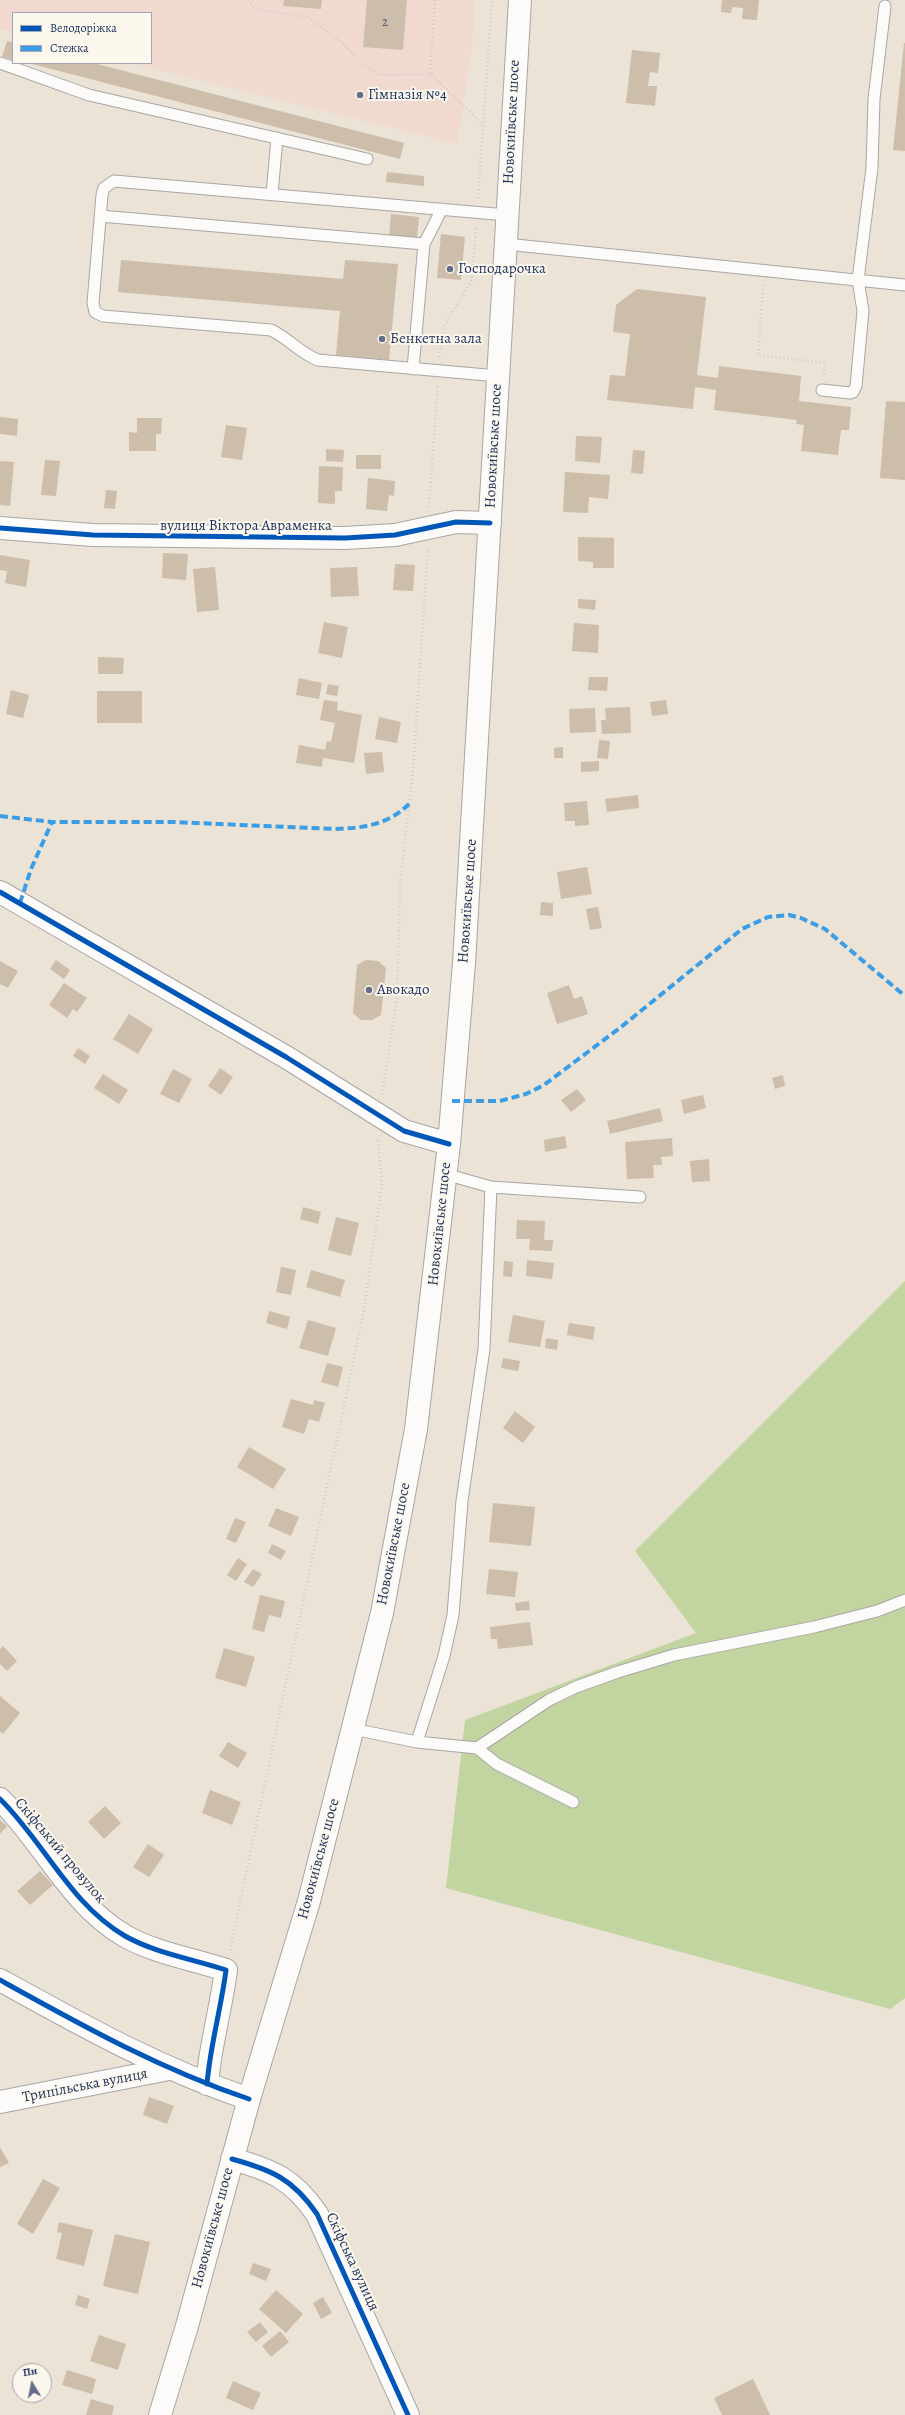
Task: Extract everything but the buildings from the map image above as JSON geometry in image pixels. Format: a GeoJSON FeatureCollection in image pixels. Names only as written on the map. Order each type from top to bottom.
{"type":"FeatureCollection","features":[{"type":"Feature","properties":{"kind":"main road","name":"Новокиївське шосе"},"geometry":{"type":"LineString","coordinates":[[160,2415],[187,2326],[249,2099],[306,1908],[353,1729],[388,1584],[416,1429],[449,1144],[474,815],[520,0]]}},
{"type":"Feature","properties":{"kind":"main road","name":"вулиця Віктора Авраменка"},"geometry":{"type":"LineString","coordinates":[[0,528],[92,535],[345,538],[395,536],[428,527],[456,522],[490,523]]}},
{"type":"Feature","properties":{"kind":"main road"},"geometry":{"type":"LineString","coordinates":[[0,892],[261,1043],[380,1116],[418,1136],[449,1144]]}},
{"type":"Feature","properties":{"kind":"main road","name":"Скіфський провулок"},"geometry":{"type":"LineString","coordinates":[[0,1799],[90,1909],[125,1936],[142,1944],[226,1970]]}},
{"type":"Feature","properties":{"kind":"main road"},"geometry":{"type":"LineString","coordinates":[[207,2084],[209,2057],[220,2013],[226,1970]]}},
{"type":"Feature","properties":{"kind":"main road"},"geometry":{"type":"LineString","coordinates":[[0,1980],[62,2016],[169,2069],[249,2099]]}},
{"type":"Feature","properties":{"kind":"main road","name":"Трипільська вулиця"},"geometry":{"type":"LineString","coordinates":[[0,2102],[169,2069]]}},
{"type":"Feature","properties":{"kind":"main road","name":"Скіфська вулиця"},"geometry":{"type":"LineString","coordinates":[[232,2159],[281,2176],[302,2194],[317,2214],[408,2415]]}},
{"type":"Feature","properties":{"kind":"lane"},"geometry":{"type":"LineString","coordinates":[[822,390],[846,394],[853,392],[855,389],[863,321],[858,280],[872,168],[874,99],[885,6]]}},
{"type":"Feature","properties":{"kind":"lane"},"geometry":{"type":"LineString","coordinates":[[0,63],[89,95],[367,159]]}},
{"type":"Feature","properties":{"kind":"lane"},"geometry":{"type":"LineString","coordinates":[[272,194],[277,138]]}},
{"type":"Feature","properties":{"kind":"lane"},"geometry":{"type":"LineString","coordinates":[[498,376],[318,360],[308,356],[282,335],[271,330],[103,316],[95,312],[93,303],[100,216],[104,188],[114,181],[507,215]]}},
{"type":"Feature","properties":{"kind":"lane"},"geometry":{"type":"LineString","coordinates":[[413,369],[424,244],[442,209]]}},
{"type":"Feature","properties":{"kind":"lane"},"geometry":{"type":"LineString","coordinates":[[100,216],[424,244]]}},
{"type":"Feature","properties":{"kind":"lane"},"geometry":{"type":"LineString","coordinates":[[506,244],[905,285]]}},
{"type":"Feature","properties":{"kind":"lane"},"geometry":{"type":"LineString","coordinates":[[445,1174],[491,1187],[640,1198]]}},
{"type":"Feature","properties":{"kind":"lane"},"geometry":{"type":"LineString","coordinates":[[417,1742],[444,1656],[453,1615],[462,1501],[484,1349],[491,1187]]}},
{"type":"Feature","properties":{"kind":"lane"},"geometry":{"type":"LineString","coordinates":[[477,1748],[549,1700],[576,1687],[618,1672],[674,1655],[814,1627],[877,1611],[905,1600]]}},
{"type":"Feature","properties":{"kind":"lane"},"geometry":{"type":"LineString","coordinates":[[353,1729],[417,1742],[477,1748],[497,1764],[573,1802]]}},
{"type":"Feature","properties":{"kind":"path"},"geometry":{"type":"LineString","coordinates":[[248,0],[255,9],[307,17],[344,44],[360,63],[381,75],[431,74],[483,125]]}},
{"type":"Feature","properties":{"kind":"path"},"geometry":{"type":"LineString","coordinates":[[431,74],[435,0]]}},
{"type":"Feature","properties":{"kind":"path"},"geometry":{"type":"LineString","coordinates":[[226,1970],[364,1310],[381,1198],[382,1175],[378,1148],[380,1116],[397,999],[400,885],[413,770],[426,601],[428,527],[438,371],[444,326],[472,280],[492,0]]}},
{"type":"Feature","properties":{"kind":"path"},"geometry":{"type":"LineString","coordinates":[[764,270],[758,355],[825,363],[822,390]]}},
{"type":"Feature","properties":{"kind":"shaded area","name":"Гімназія №4"},"geometry":{"type":"Polygon","coordinates":[[[0,0],[475,0],[472,47],[457,144],[134,64],[152,64],[152,12],[12,12],[12,32],[0,29],[0,0]]]}},
{"type":"Feature","properties":{"kind":"green space"},"geometry":{"type":"Polygon","coordinates":[[[905,1281],[905,1998],[890,2009],[446,1888],[465,1720],[696,1633],[635,1551],[905,1281]]]}},
{"type":"Feature","properties":{"kind":"marked path"},"geometry":{"type":"LineString","coordinates":[[0,816],[52,822],[173,822],[335,829],[355,828],[384,821],[393,817],[409,804]]}},
{"type":"Feature","properties":{"kind":"marked path"},"geometry":{"type":"LineString","coordinates":[[20,903],[31,869],[52,822]]}},
{"type":"Feature","properties":{"kind":"marked path"},"geometry":{"type":"LineString","coordinates":[[452,1101],[500,1101],[526,1094],[544,1085],[621,1027],[742,929],[768,917],[789,915],[801,918],[825,929],[905,996]]}},
{"type":"Feature","properties":{"kind":"cycle path"},"geometry":{"type":"LineString","coordinates":[[0,528],[93,535],[345,538],[395,535],[456,522],[490,523]]}},
{"type":"Feature","properties":{"kind":"cycle path"},"geometry":{"type":"LineString","coordinates":[[0,892],[286,1057],[404,1131],[449,1144]]}},
{"type":"Feature","properties":{"kind":"cycle path"},"geometry":{"type":"LineString","coordinates":[[0,1799],[16,1816],[73,1890],[88,1907],[106,1923],[125,1936],[149,1947],[226,1970],[207,2084]]}},
{"type":"Feature","properties":{"kind":"cycle path"},"geometry":{"type":"LineString","coordinates":[[0,1980],[91,2030],[152,2060],[183,2074],[249,2099]]}},
{"type":"Feature","properties":{"kind":"cycle path"},"geometry":{"type":"LineString","coordinates":[[232,2159],[259,2167],[290,2184],[299,2192],[317,2214],[408,2415]]}},
{"type":"Feature","properties":{"kind":"place","name":"Гімназія №4"},"geometry":{"type":"Point","coordinates":[360,95]}},
{"type":"Feature","properties":{"kind":"place","name":"Господарочка"},"geometry":{"type":"Point","coordinates":[450,269]}},
{"type":"Feature","properties":{"kind":"place","name":"Бенкетна зала"},"geometry":{"type":"Point","coordinates":[382,339]}},
{"type":"Feature","properties":{"kind":"place","name":"Авокадо"},"geometry":{"type":"Point","coordinates":[369,990]}}]}
